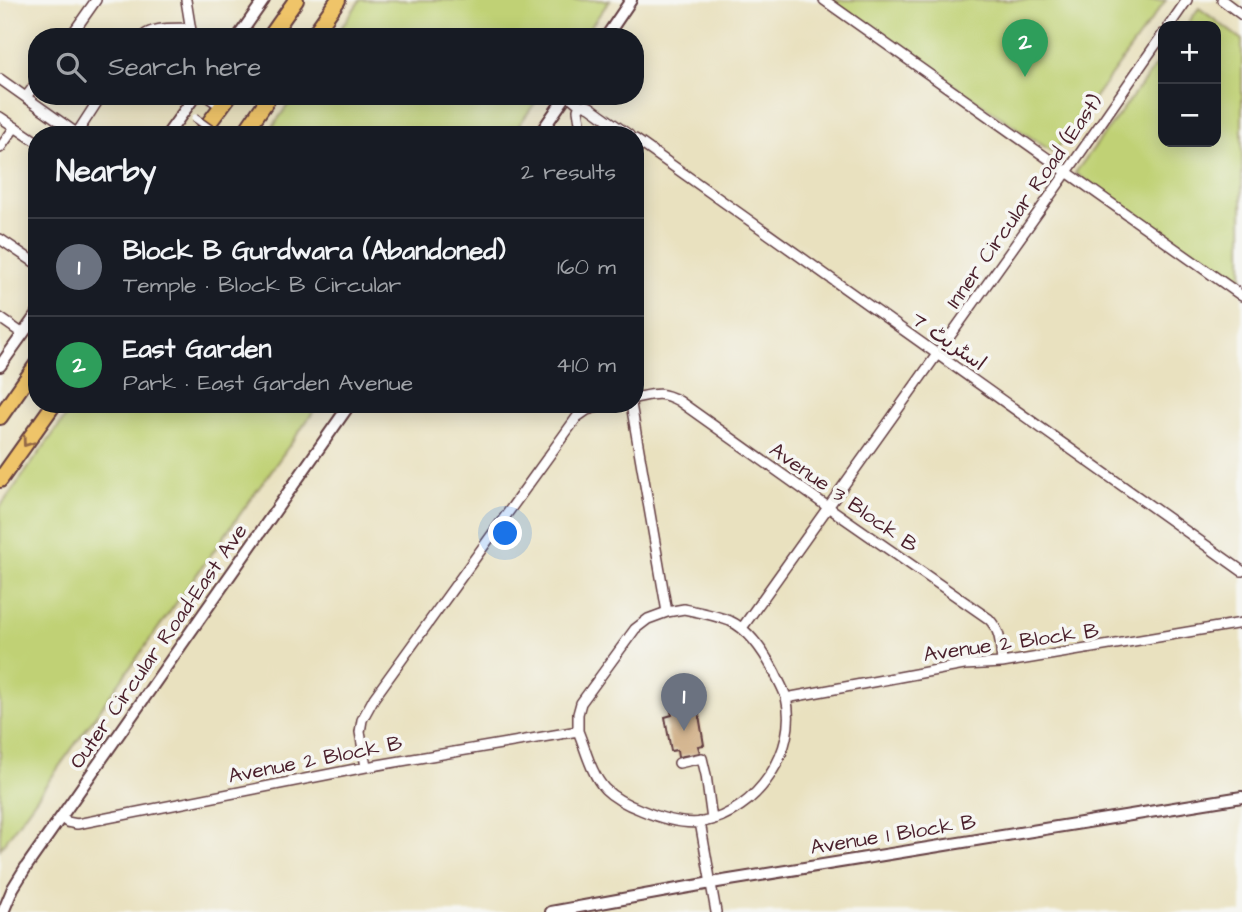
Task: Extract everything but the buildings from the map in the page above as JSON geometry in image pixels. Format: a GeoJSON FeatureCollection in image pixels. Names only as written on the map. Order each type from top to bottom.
{"type":"FeatureCollection","features":[{"type":"Feature","properties":{"kind":"main road"},"geometry":{"type":"LineString","coordinates":[[276,28],[296,0]]}},
{"type":"Feature","properties":{"kind":"main road"},"geometry":{"type":"LineString","coordinates":[[318,28],[338,0]]}},
{"type":"Feature","properties":{"kind":"main road"},"geometry":{"type":"LineString","coordinates":[[205,126],[217,105]]}},
{"type":"Feature","properties":{"kind":"main road"},"geometry":{"type":"LineString","coordinates":[[249,126],[264,105]]}},
{"type":"Feature","properties":{"kind":"main road"},"geometry":{"type":"LineString","coordinates":[[0,417],[28,377]]}},
{"type":"Feature","properties":{"kind":"main road"},"geometry":{"type":"LineString","coordinates":[[0,480],[48,413]]}},
{"type":"Feature","properties":{"kind":"street"},"geometry":{"type":"LineString","coordinates":[[76,28],[96,0]]}},
{"type":"Feature","properties":{"kind":"street"},"geometry":{"type":"LineString","coordinates":[[186,0],[190,28]]}},
{"type":"Feature","properties":{"kind":"street"},"geometry":{"type":"LineString","coordinates":[[244,28],[264,0]]}},
{"type":"Feature","properties":{"kind":"street"},"geometry":{"type":"LineString","coordinates":[[612,28],[631,0]]}},
{"type":"Feature","properties":{"kind":"street"},"geometry":{"type":"LineString","coordinates":[[824,0],[1242,296]]}},
{"type":"Feature","properties":{"kind":"street"},"geometry":{"type":"LineString","coordinates":[[1172,21],[1187,0]]}},
{"type":"Feature","properties":{"kind":"street"},"geometry":{"type":"LineString","coordinates":[[1222,0],[1242,15]]}},
{"type":"Feature","properties":{"kind":"street","name":"Inner Circular Road (East)"},"geometry":{"type":"LineString","coordinates":[[742,628],[1158,41]]}},
{"type":"Feature","properties":{"kind":"street"},"geometry":{"type":"LineString","coordinates":[[0,79],[26,97],[28,94]]}},
{"type":"Feature","properties":{"kind":"street"},"geometry":{"type":"LineString","coordinates":[[37,105],[67,126]]}},
{"type":"Feature","properties":{"kind":"street"},"geometry":{"type":"LineString","coordinates":[[83,126],[96,105]]}},
{"type":"Feature","properties":{"kind":"street"},"geometry":{"type":"LineString","coordinates":[[173,126],[189,105]]}},
{"type":"Feature","properties":{"kind":"street"},"geometry":{"type":"LineString","coordinates":[[545,126],[561,105]]}},
{"type":"Feature","properties":{"kind":"street"},"geometry":{"type":"LineString","coordinates":[[581,126],[578,110],[580,105],[590,107],[616,126]]}},
{"type":"Feature","properties":{"kind":"street"},"geometry":{"type":"LineString","coordinates":[[0,117],[28,136]]}},
{"type":"Feature","properties":{"kind":"street"},"geometry":{"type":"LineString","coordinates":[[195,118],[206,126]]}},
{"type":"Feature","properties":{"kind":"street"},"geometry":{"type":"LineString","coordinates":[[0,148],[15,127]]}},
{"type":"Feature","properties":{"kind":"street","name":"اسٹریٹ 7"},"geometry":{"type":"LineString","coordinates":[[644,145],[1242,571]]}},
{"type":"Feature","properties":{"kind":"street"},"geometry":{"type":"LineString","coordinates":[[0,239],[28,258]]}},
{"type":"Feature","properties":{"kind":"street"},"geometry":{"type":"LineString","coordinates":[[0,318],[23,334]]}},
{"type":"Feature","properties":{"kind":"street"},"geometry":{"type":"LineString","coordinates":[[0,366],[28,327]]}},
{"type":"Feature","properties":{"kind":"street","name":"Avenue 3 Block B"},"geometry":{"type":"LineString","coordinates":[[644,396],[666,394],[679,401],[989,619],[1000,634],[1002,663]]}},
{"type":"Feature","properties":{"kind":"street","name":"Outer Circular Road-East Ave"},"geometry":{"type":"LineString","coordinates":[[3,912],[26,867],[344,413]]}},
{"type":"Feature","properties":{"kind":"street"},"geometry":{"type":"LineString","coordinates":[[366,766],[360,732],[362,720],[374,698],[577,417],[583,413]]}},
{"type":"Feature","properties":{"kind":"street"},"geometry":{"type":"LineString","coordinates":[[633,413],[667,611]]}},
{"type":"Feature","properties":{"kind":"street"},"geometry":{"type":"LineString","coordinates":[[684,609],[731,621],[742,628],[770,664],[786,698],[785,743],[767,780],[729,813],[700,822],[674,821],[614,797],[597,777],[578,731],[578,714],[581,703],[635,629],[648,619],[667,611],[684,609]]}},
{"type":"Feature","properties":{"kind":"street","name":"Avenue 2 Block B"},"geometry":{"type":"LineString","coordinates":[[786,698],[964,665],[1002,663],[1242,623]]}},
{"type":"Feature","properties":{"kind":"street","name":"Avenue 2 Block B"},"geometry":{"type":"LineString","coordinates":[[62,818],[77,824],[366,766],[578,731]]}},
{"type":"Feature","properties":{"kind":"street"},"geometry":{"type":"LineString","coordinates":[[679,763],[702,758],[712,820]]}},
{"type":"Feature","properties":{"kind":"street","name":"Avenue 1 Block B"},"geometry":{"type":"LineString","coordinates":[[551,912],[711,883],[1242,797]]}},
{"type":"Feature","properties":{"kind":"street"},"geometry":{"type":"LineString","coordinates":[[700,822],[716,912]]}},
{"type":"Feature","properties":{"kind":"green space"},"geometry":{"type":"Polygon","coordinates":[[[360,0],[610,0],[590,28],[341,28],[360,0]]]}},
{"type":"Feature","properties":{"kind":"green space"},"geometry":{"type":"Polygon","coordinates":[[[827,0],[1166,0],[1054,153],[827,0]]]}},
{"type":"Feature","properties":{"kind":"green space"},"geometry":{"type":"Polygon","coordinates":[[[1199,8],[1216,21],[1190,21],[1199,8]]]}},
{"type":"Feature","properties":{"kind":"green space"},"geometry":{"type":"Polygon","coordinates":[[[1221,24],[1242,40],[1242,287],[1075,173],[1158,63],[1158,147],[1221,147],[1221,24]]]}},
{"type":"Feature","properties":{"kind":"green space"},"geometry":{"type":"Polygon","coordinates":[[[288,105],[534,105],[518,126],[273,126],[288,105]]]}},
{"type":"Feature","properties":{"kind":"green space"},"geometry":{"type":"Polygon","coordinates":[[[68,413],[313,413],[0,849],[0,507],[68,413]]]}},
{"type":"Feature","properties":{"kind":"place","name":"East Garden"},"geometry":{"type":"Point","coordinates":[1025,77]}},
{"type":"Feature","properties":{"kind":"place","name":"Block B Gurdwara (Abandoned)"},"geometry":{"type":"Point","coordinates":[684,731]}}]}
